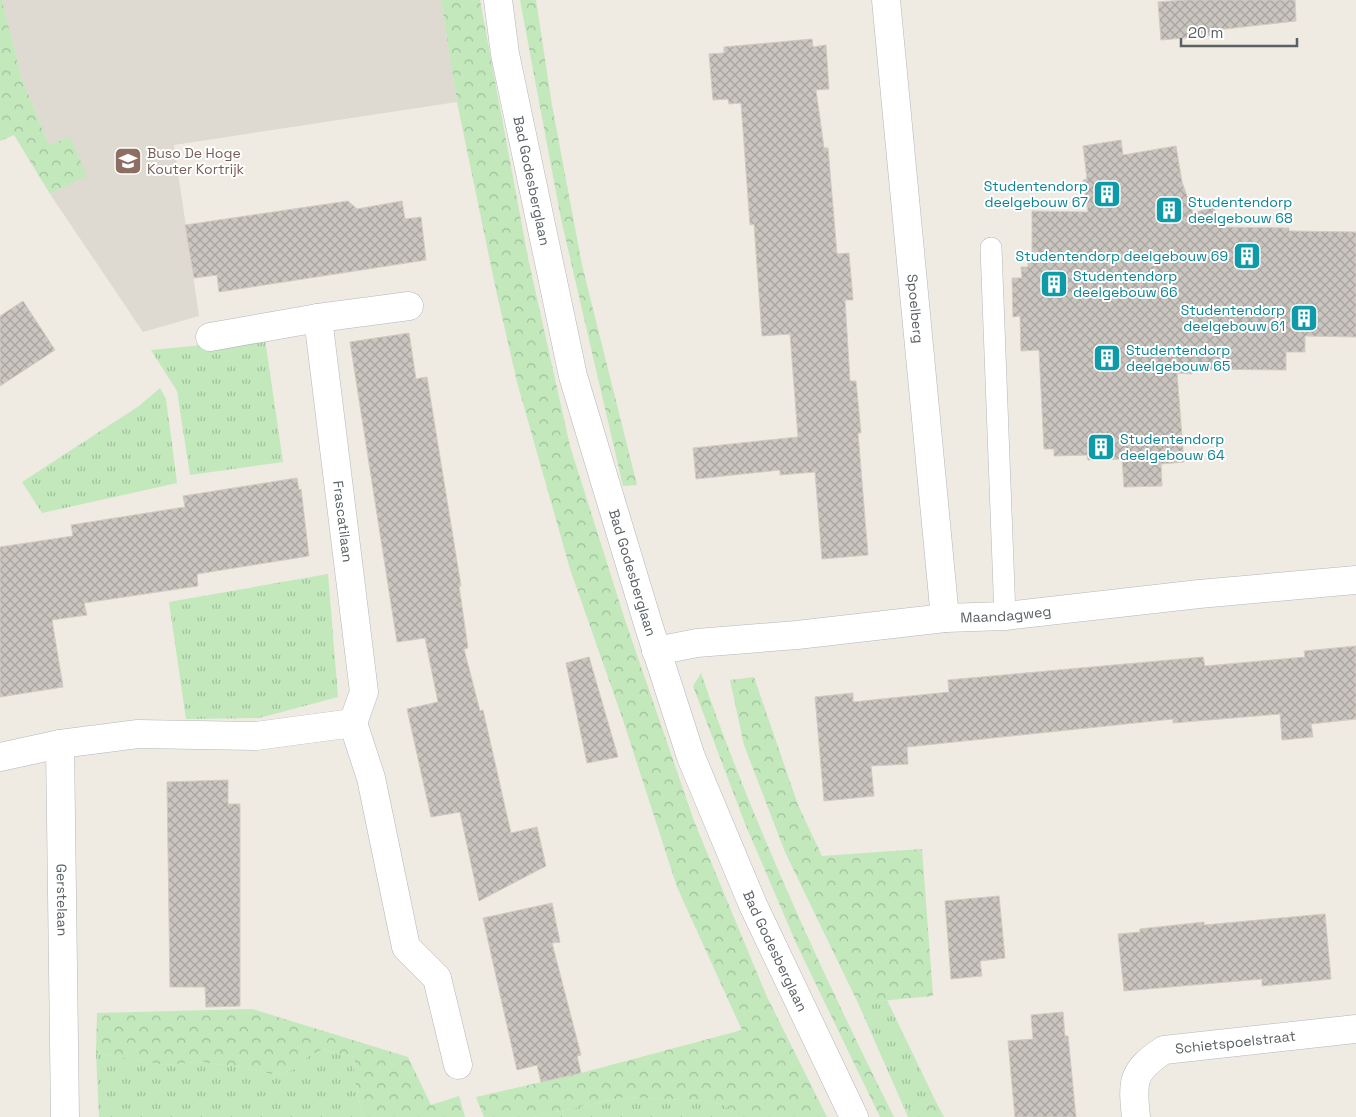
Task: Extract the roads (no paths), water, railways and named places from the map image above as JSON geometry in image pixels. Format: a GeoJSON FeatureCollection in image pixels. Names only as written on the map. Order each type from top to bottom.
{"type":"FeatureCollection","features":[{"type":"Feature","properties":{"kind":"street","name":"Bad Godesberglaan"},"geometry":{"type":"LineString","coordinates":[[498,0],[505,54],[573,376],[656,651],[691,756],[753,905],[854,1117]]}},
{"type":"Feature","properties":{"kind":"street","name":"Spoelberg"},"geometry":{"type":"LineString","coordinates":[[886,0],[945,618]]}},
{"type":"Feature","properties":{"kind":"street"},"geometry":{"type":"LineString","coordinates":[[210,337],[318,318],[409,306]]}},
{"type":"Feature","properties":{"kind":"street","name":"Frascatilaan"},"geometry":{"type":"LineString","coordinates":[[318,318],[364,692],[353,723]]}},
{"type":"Feature","properties":{"kind":"street","name":"Maandagweg"},"geometry":{"type":"LineString","coordinates":[[656,651],[697,643],[797,635],[945,618],[1005,616],[1199,594],[1356,580]]}},
{"type":"Feature","properties":{"kind":"street"},"geometry":{"type":"LineString","coordinates":[[0,757],[60,744],[138,734],[256,736],[353,723],[371,778],[406,947],[437,978],[458,1065]]}},
{"type":"Feature","properties":{"kind":"street","name":"Gerstelaan"},"geometry":{"type":"LineString","coordinates":[[60,744],[65,1117]]}},
{"type":"Feature","properties":{"kind":"street","name":"Schietspoelstraat"},"geometry":{"type":"LineString","coordinates":[[1136,1117],[1134,1096],[1136,1074],[1148,1061],[1164,1050],[1356,1029]]}},
{"type":"Feature","properties":{"kind":"lane"},"geometry":{"type":"LineString","coordinates":[[991,248],[1005,616]]}},
{"type":"Feature","properties":{"kind":"place","name":"Buso De Hoge Kouter Kortrijk"},"geometry":{"type":"Point","coordinates":[128,161]}},
{"type":"Feature","properties":{"kind":"place","name":"Studentendorp deelgebouw 67"},"geometry":{"type":"Point","coordinates":[1107,194]}},
{"type":"Feature","properties":{"kind":"place","name":"Studentendorp deelgebouw 68"},"geometry":{"type":"Point","coordinates":[1169,210]}},
{"type":"Feature","properties":{"kind":"place","name":"Studentendorp deelgebouw 69"},"geometry":{"type":"Point","coordinates":[1247,256]}},
{"type":"Feature","properties":{"kind":"place","name":"Studentendorp deelgebouw 66"},"geometry":{"type":"Point","coordinates":[1054,284]}},
{"type":"Feature","properties":{"kind":"place","name":"Studentendorp deelgebouw 61"},"geometry":{"type":"Point","coordinates":[1304,318]}},
{"type":"Feature","properties":{"kind":"place","name":"Studentendorp deelgebouw 65"},"geometry":{"type":"Point","coordinates":[1107,358]}},
{"type":"Feature","properties":{"kind":"place","name":"Studentendorp deelgebouw 64"},"geometry":{"type":"Point","coordinates":[1101,447]}}]}
